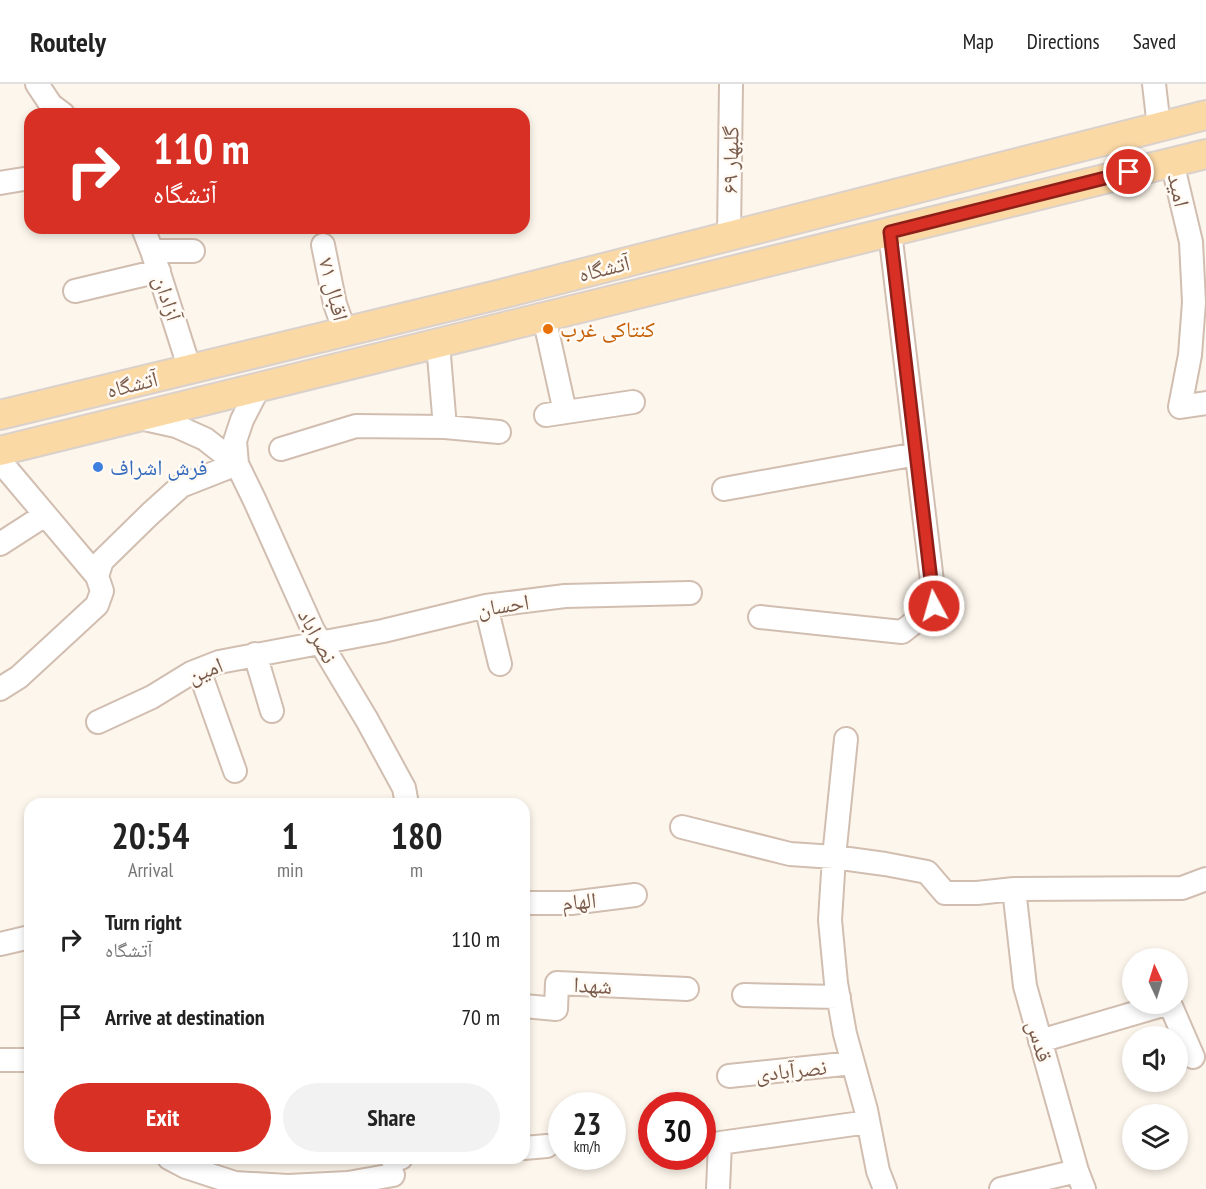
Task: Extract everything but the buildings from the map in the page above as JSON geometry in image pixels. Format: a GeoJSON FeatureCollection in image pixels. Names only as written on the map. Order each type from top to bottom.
{"type":"FeatureCollection","features":[{"type":"Feature","properties":{"kind":"main road","name":"آتشگاه"},"geometry":{"type":"LineString","coordinates":[[0,415],[509,292],[1206,115]]}},
{"type":"Feature","properties":{"kind":"main road","name":"آتشگاه"},"geometry":{"type":"LineString","coordinates":[[0,452],[1206,154]]}},
{"type":"Feature","properties":{"kind":"main road"},"geometry":{"type":"LineString","coordinates":[[842,208],[851,242]]}},
{"type":"Feature","properties":{"kind":"street"},"geometry":{"type":"LineString","coordinates":[[36,84],[55,108]]}},
{"type":"Feature","properties":{"kind":"street","name":"۶۹ گلبهار"},"geometry":{"type":"LineString","coordinates":[[729,236],[731,84]]}},
{"type":"Feature","properties":{"kind":"street"},"geometry":{"type":"LineString","coordinates":[[1154,84],[1159,127]]}},
{"type":"Feature","properties":{"kind":"street","name":"امید"},"geometry":{"type":"LineString","coordinates":[[1172,162],[1191,242],[1200,301],[1180,407],[1206,403]]}},
{"type":"Feature","properties":{"kind":"street"},"geometry":{"type":"LineString","coordinates":[[0,183],[24,179]]}},
{"type":"Feature","properties":{"kind":"street"},"geometry":{"type":"LineString","coordinates":[[760,617],[902,632],[934,606],[890,232]]}},
{"type":"Feature","properties":{"kind":"street","name":"آزادان"},"geometry":{"type":"LineString","coordinates":[[145,234],[190,370]]}},
{"type":"Feature","properties":{"kind":"street","name":"۷۱ اقبال"},"geometry":{"type":"LineString","coordinates":[[323,245],[335,304],[345,332]]}},
{"type":"Feature","properties":{"kind":"street"},"geometry":{"type":"LineString","coordinates":[[75,291],[156,261],[193,251]]}},
{"type":"Feature","properties":{"kind":"street"},"geometry":{"type":"LineString","coordinates":[[544,317],[555,413],[633,402]]}},
{"type":"Feature","properties":{"kind":"street"},"geometry":{"type":"LineString","coordinates":[[438,344],[445,427]]}},
{"type":"Feature","properties":{"kind":"street"},"geometry":{"type":"LineString","coordinates":[[237,464],[235,441],[242,420],[260,387]]}},
{"type":"Feature","properties":{"kind":"street"},"geometry":{"type":"LineString","coordinates":[[137,417],[186,430],[205,440],[237,464]]}},
{"type":"Feature","properties":{"kind":"street"},"geometry":{"type":"LineString","coordinates":[[281,449],[356,426],[445,427],[499,432]]}},
{"type":"Feature","properties":{"kind":"street"},"geometry":{"type":"LineString","coordinates":[[724,489],[917,454]]}},
{"type":"Feature","properties":{"kind":"street"},"geometry":{"type":"LineString","coordinates":[[0,462],[96,576],[102,591],[97,605],[19,677],[0,689]]}},
{"type":"Feature","properties":{"kind":"street"},"geometry":{"type":"LineString","coordinates":[[96,576],[102,561],[181,486],[237,464]]}},
{"type":"Feature","properties":{"kind":"street","name":"نصراباد"},"geometry":{"type":"LineString","coordinates":[[237,464],[313,630],[367,720],[404,788],[406,798]]}},
{"type":"Feature","properties":{"kind":"street"},"geometry":{"type":"LineString","coordinates":[[0,544],[45,515]]}},
{"type":"Feature","properties":{"kind":"street","name":"احسان"},"geometry":{"type":"LineString","coordinates":[[320,642],[383,631],[486,606],[565,596],[690,593]]}},
{"type":"Feature","properties":{"kind":"street"},"geometry":{"type":"LineString","coordinates":[[486,606],[500,664]]}},
{"type":"Feature","properties":{"kind":"street","name":"امین"},"geometry":{"type":"LineString","coordinates":[[98,722],[153,697],[191,673],[219,662],[320,642]]}},
{"type":"Feature","properties":{"kind":"street"},"geometry":{"type":"LineString","coordinates":[[255,654],[272,711]]}},
{"type":"Feature","properties":{"kind":"street"},"geometry":{"type":"LineString","coordinates":[[199,670],[235,771]]}},
{"type":"Feature","properties":{"kind":"street"},"geometry":{"type":"LineString","coordinates":[[846,739],[830,920],[845,1034],[878,1170],[885,1189]]}},
{"type":"Feature","properties":{"kind":"street"},"geometry":{"type":"LineString","coordinates":[[682,827],[790,854],[834,856],[927,872],[945,893],[977,893],[1014,889],[1182,888],[1206,879]]}},
{"type":"Feature","properties":{"kind":"street","name":"قدس"},"geometry":{"type":"LineString","coordinates":[[1014,889],[1025,986],[1081,1180]]}},
{"type":"Feature","properties":{"kind":"street","name":"الهام"},"geometry":{"type":"LineString","coordinates":[[530,903],[571,903],[635,895]]}},
{"type":"Feature","properties":{"kind":"street"},"geometry":{"type":"LineString","coordinates":[[2,940],[24,938]]}},
{"type":"Feature","properties":{"kind":"street","name":"شهدا"},"geometry":{"type":"LineString","coordinates":[[530,1007],[556,1009],[557,983],[687,989]]}},
{"type":"Feature","properties":{"kind":"street"},"geometry":{"type":"LineString","coordinates":[[744,995],[839,997]]}},
{"type":"Feature","properties":{"kind":"street"},"geometry":{"type":"LineString","coordinates":[[1040,1041],[1133,1014]]}},
{"type":"Feature","properties":{"kind":"street"},"geometry":{"type":"LineString","coordinates":[[1173,1014],[1192,1057]]}},
{"type":"Feature","properties":{"kind":"street"},"geometry":{"type":"LineString","coordinates":[[0,1060],[24,1060]]}},
{"type":"Feature","properties":{"kind":"street","name":"نصرآبادی"},"geometry":{"type":"LineString","coordinates":[[729,1076],[853,1063]]}},
{"type":"Feature","properties":{"kind":"street"},"geometry":{"type":"LineString","coordinates":[[718,1189],[720,1143],[868,1122]]}},
{"type":"Feature","properties":{"kind":"street"},"geometry":{"type":"LineString","coordinates":[[530,1147],[546,1146]]}},
{"type":"Feature","properties":{"kind":"street"},"geometry":{"type":"LineString","coordinates":[[180,1164],[220,1184],[288,1186],[348,1184],[395,1168]]}},
{"type":"Feature","properties":{"kind":"street"},"geometry":{"type":"LineString","coordinates":[[1001,1189],[1081,1180]]}},
{"type":"Feature","properties":{"kind":"place","name":"کنتاکی غرب"},"geometry":{"type":"Point","coordinates":[548,329]}},
{"type":"Feature","properties":{"kind":"place","name":"فرش اشراف"},"geometry":{"type":"Point","coordinates":[98,467]}},
{"type":"Feature","properties":{"kind":"route"},"geometry":{"type":"LineString","coordinates":[[934,606],[890,232],[1129,172]]}}]}
